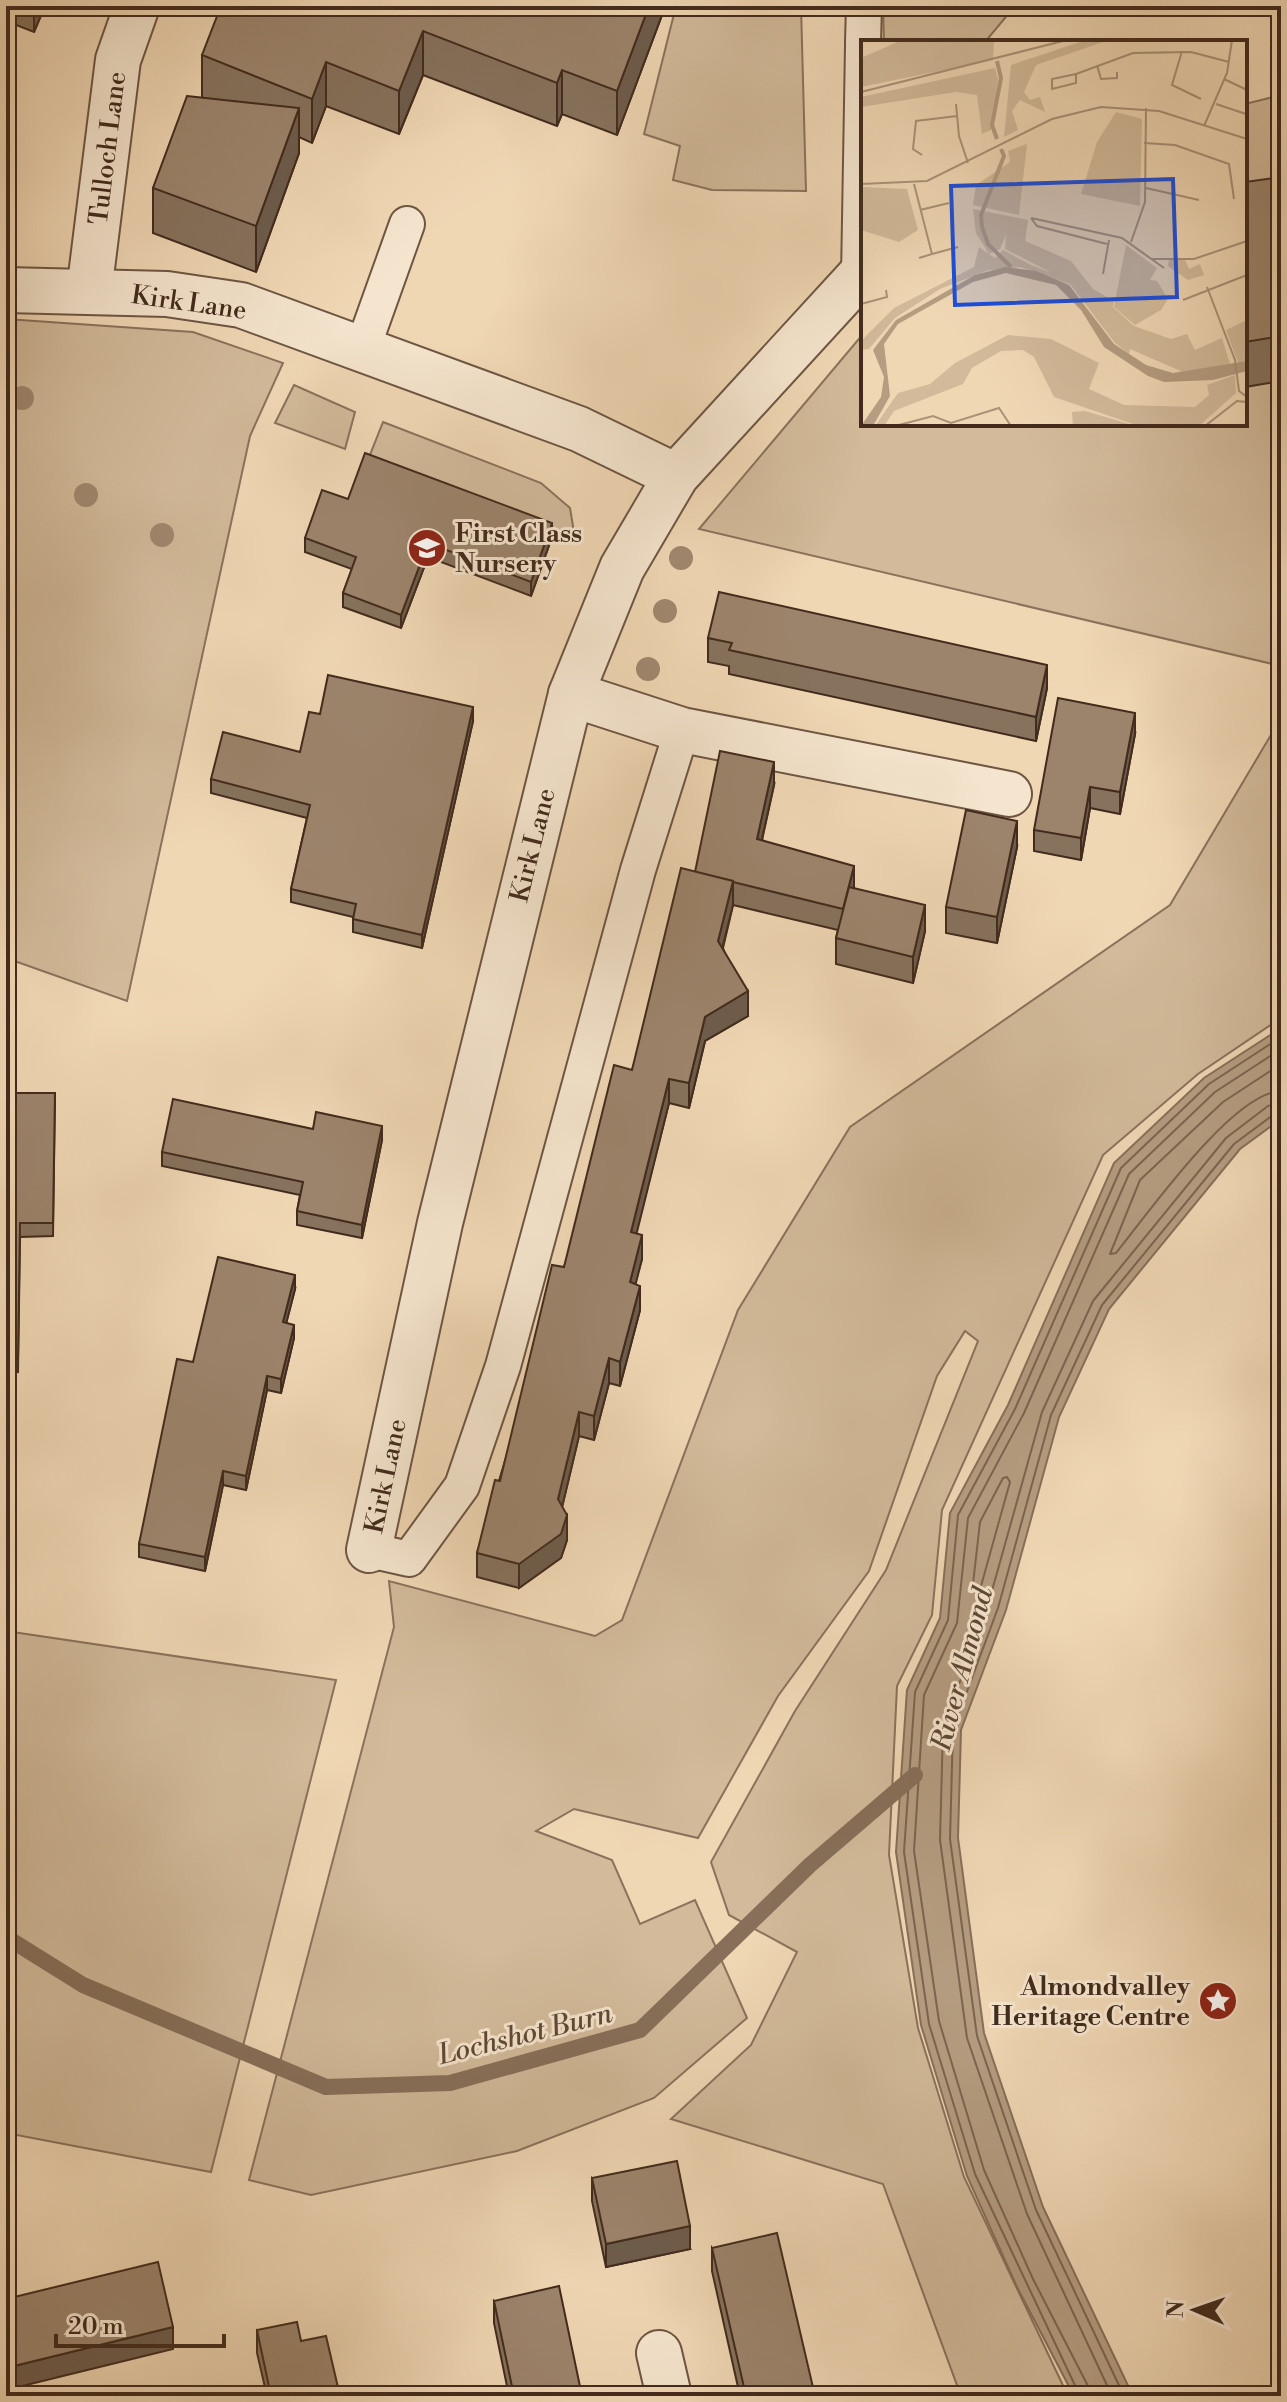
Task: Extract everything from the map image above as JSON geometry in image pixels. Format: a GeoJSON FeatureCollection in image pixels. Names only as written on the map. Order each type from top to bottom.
{"type":"FeatureCollection","features":[{"type":"Feature","properties":{"kind":"street","name":"Tulloch Lane"},"geometry":{"type":"LineString","coordinates":[[89,292],[118,60],[137,6]]}},
{"type":"Feature","properties":{"kind":"street","name":"Kirk Lane"},"geometry":{"type":"LineString","coordinates":[[369,1550],[447,1193],[571,694],[622,568],[676,476],[861,274]]}},
{"type":"Feature","properties":{"kind":"street","name":"Kirk Lane"},"geometry":{"type":"LineString","coordinates":[[6,290],[167,294],[241,305],[579,429],[676,476]]}},
{"type":"Feature","properties":{"kind":"street"},"geometry":{"type":"LineString","coordinates":[[571,694],[682,730],[1009,794]]}},
{"type":"Feature","properties":{"kind":"street"},"geometry":{"type":"LineString","coordinates":[[659,2353],[669,2396]]}},
{"type":"Feature","properties":{"kind":"lane"},"geometry":{"type":"LineString","coordinates":[[863,40],[864,6]]}},
{"type":"Feature","properties":{"kind":"lane"},"geometry":{"type":"LineString","coordinates":[[362,350],[407,224]]}},
{"type":"Feature","properties":{"kind":"lane","name":"Kirk Lane"},"geometry":{"type":"LineString","coordinates":[[369,1550],[409,1559],[462,1486],[503,1366],[638,870],[682,730]]}},
{"type":"Feature","properties":{"kind":"shaded area"},"geometry":{"type":"Polygon","coordinates":[[[676,6],[801,6],[806,191],[712,190],[673,180],[680,146],[644,134],[676,6]]]}},
{"type":"Feature","properties":{"kind":"shaded area"},"geometry":{"type":"Polygon","coordinates":[[[883,6],[1015,6],[987,40],[884,40],[883,6]]]}},
{"type":"Feature","properties":{"kind":"shaded area"},"geometry":{"type":"Polygon","coordinates":[[[1281,95],[1281,666],[699,529],[861,336],[861,426],[1247,426],[1247,104],[1281,95]]]}},
{"type":"Feature","properties":{"kind":"shaded area"},"geometry":{"type":"Polygon","coordinates":[[[6,319],[193,332],[283,363],[250,436],[127,1001],[6,958],[6,319]]]}},
{"type":"Feature","properties":{"kind":"shaded area"},"geometry":{"type":"Polygon","coordinates":[[[294,385],[355,412],[345,449],[275,423],[294,385]]]}},
{"type":"Feature","properties":{"kind":"shaded area"},"geometry":{"type":"Polygon","coordinates":[[[383,422],[541,483],[570,508],[575,538],[368,460],[383,422]]]}},
{"type":"Feature","properties":{"kind":"shaded area"},"geometry":{"type":"Polygon","coordinates":[[[1281,718],[1281,1018],[1198,1074],[1103,1155],[942,1510],[932,1615],[897,1686],[889,1855],[918,2028],[964,2177],[1068,2396],[961,2396],[883,2184],[671,2119],[751,2045],[797,1952],[729,1915],[711,1862],[795,1711],[886,1570],[978,1341],[965,1331],[937,1376],[869,1571],[778,1696],[698,1838],[574,1809],[536,1831],[612,1860],[640,1924],[695,1900],[747,2018],[654,2098],[517,2151],[311,2195],[249,2180],[394,1627],[389,1581],[595,1636],[622,1620],[738,1310],[850,1127],[1170,905],[1281,718]]]}},
{"type":"Feature","properties":{"kind":"shaded area"},"geometry":{"type":"Polygon","coordinates":[[[6,1631],[336,1680],[211,2172],[6,2133],[6,1631]]]}},
{"type":"Feature","properties":{"kind":"water","name":"River Almond"},"geometry":{"type":"Polygon","coordinates":[[[1281,1028],[1281,1119],[1240,1149],[1109,1309],[1059,1417],[1006,1610],[961,1730],[958,1838],[984,2033],[1043,2207],[1133,2396],[1074,2396],[1017,2287],[967,2176],[921,2025],[896,1852],[907,1690],[940,1618],[950,1513],[1008,1405],[1114,1163],[1204,1078],[1281,1028]]]}},
{"type":"Feature","properties":{"kind":"building"},"geometry":{"type":"Polygon","coordinates":[[[221,6],[649,6],[617,91],[562,70],[557,83],[423,31],[399,91],[326,62],[312,99],[202,55],[221,6]]]}},
{"type":"Feature","properties":{"kind":"building"},"geometry":{"type":"Polygon","coordinates":[[[187,96],[299,108],[256,226],[153,188],[187,96]]]}},
{"type":"Feature","properties":{"kind":"building"},"geometry":{"type":"Polygon","coordinates":[[[1273,178],[1281,232],[1281,336],[1247,342],[1247,182],[1273,178]]]}},
{"type":"Feature","properties":{"kind":"building","name":"First Class Nursery"},"geometry":{"type":"Polygon","coordinates":[[[365,453],[552,523],[531,582],[428,543],[401,615],[343,593],[356,557],[305,538],[322,490],[348,499],[365,453]]]}},
{"type":"Feature","properties":{"kind":"building"},"geometry":{"type":"Polygon","coordinates":[[[719,592],[1047,665],[1036,717],[729,650],[732,643],[708,638],[719,592]]]}},
{"type":"Feature","properties":{"kind":"building"},"geometry":{"type":"Polygon","coordinates":[[[328,675],[473,707],[422,935],[353,919],[356,904],[291,889],[310,805],[211,779],[223,732],[300,752],[309,712],[320,714],[328,675]]]}},
{"type":"Feature","properties":{"kind":"building"},"geometry":{"type":"Polygon","coordinates":[[[1058,698],[1135,713],[1120,792],[1090,787],[1081,838],[1034,830],[1058,698]]]}},
{"type":"Feature","properties":{"kind":"building"},"geometry":{"type":"Polygon","coordinates":[[[720,751],[774,762],[757,839],[854,866],[843,909],[695,872],[720,751]]]}},
{"type":"Feature","properties":{"kind":"building"},"geometry":{"type":"Polygon","coordinates":[[[966,810],[1017,821],[997,917],[946,907],[966,810]]]}},
{"type":"Feature","properties":{"kind":"building"},"geometry":{"type":"Polygon","coordinates":[[[681,868],[733,881],[718,941],[748,991],[705,1017],[689,1083],[669,1079],[631,1232],[642,1235],[630,1282],[640,1286],[620,1362],[609,1358],[594,1416],[579,1412],[558,1499],[567,1515],[561,1534],[519,1564],[477,1553],[495,1480],[500,1481],[552,1265],[564,1267],[614,1065],[632,1070],[681,868]]]}},
{"type":"Feature","properties":{"kind":"building"},"geometry":{"type":"Polygon","coordinates":[[[849,887],[925,905],[913,957],[836,938],[849,887]]]}},
{"type":"Feature","properties":{"kind":"building"},"geometry":{"type":"Polygon","coordinates":[[[6,1093],[55,1093],[53,1223],[20,1223],[18,1359],[6,1356],[6,1093]]]}},
{"type":"Feature","properties":{"kind":"building"},"geometry":{"type":"Polygon","coordinates":[[[173,1099],[313,1129],[316,1112],[382,1126],[362,1225],[297,1211],[303,1182],[162,1152],[173,1099]]]}},
{"type":"Feature","properties":{"kind":"building"},"geometry":{"type":"Polygon","coordinates":[[[218,1257],[295,1275],[283,1322],[294,1325],[281,1379],[267,1376],[246,1476],[223,1471],[205,1557],[139,1544],[177,1359],[193,1362],[218,1257]]]}},
{"type":"Feature","properties":{"kind":"building"},"geometry":{"type":"Polygon","coordinates":[[[677,2161],[690,2226],[606,2244],[592,2178],[677,2161]]]}},
{"type":"Feature","properties":{"kind":"building"},"geometry":{"type":"Polygon","coordinates":[[[777,2233],[815,2396],[746,2396],[712,2248],[777,2233]]]}},
{"type":"Feature","properties":{"kind":"building"},"geometry":{"type":"Polygon","coordinates":[[[158,2262],[173,2327],[6,2368],[6,2299],[158,2262]]]}},
{"type":"Feature","properties":{"kind":"building"},"geometry":{"type":"Polygon","coordinates":[[[559,2286],[582,2396],[514,2396],[494,2301],[559,2286]]]}},
{"type":"Feature","properties":{"kind":"building"},"geometry":{"type":"Polygon","coordinates":[[[297,2322],[301,2341],[326,2336],[340,2396],[271,2396],[257,2330],[297,2322]]]}},
{"type":"Feature","properties":{"kind":"waterway","name":"Lochshot Burn"},"geometry":{"type":"LineString","coordinates":[[6,1937],[83,1985],[326,2087],[450,2083],[640,2030],[810,1865],[915,1775]]}},
{"type":"Feature","properties":{"kind":"place","name":"First Class Nursery"},"geometry":{"type":"Point","coordinates":[427,548]}},
{"type":"Feature","properties":{"kind":"place","name":"Almondvalley Heritage Centre"},"geometry":{"type":"Point","coordinates":[1218,2001]}}]}
